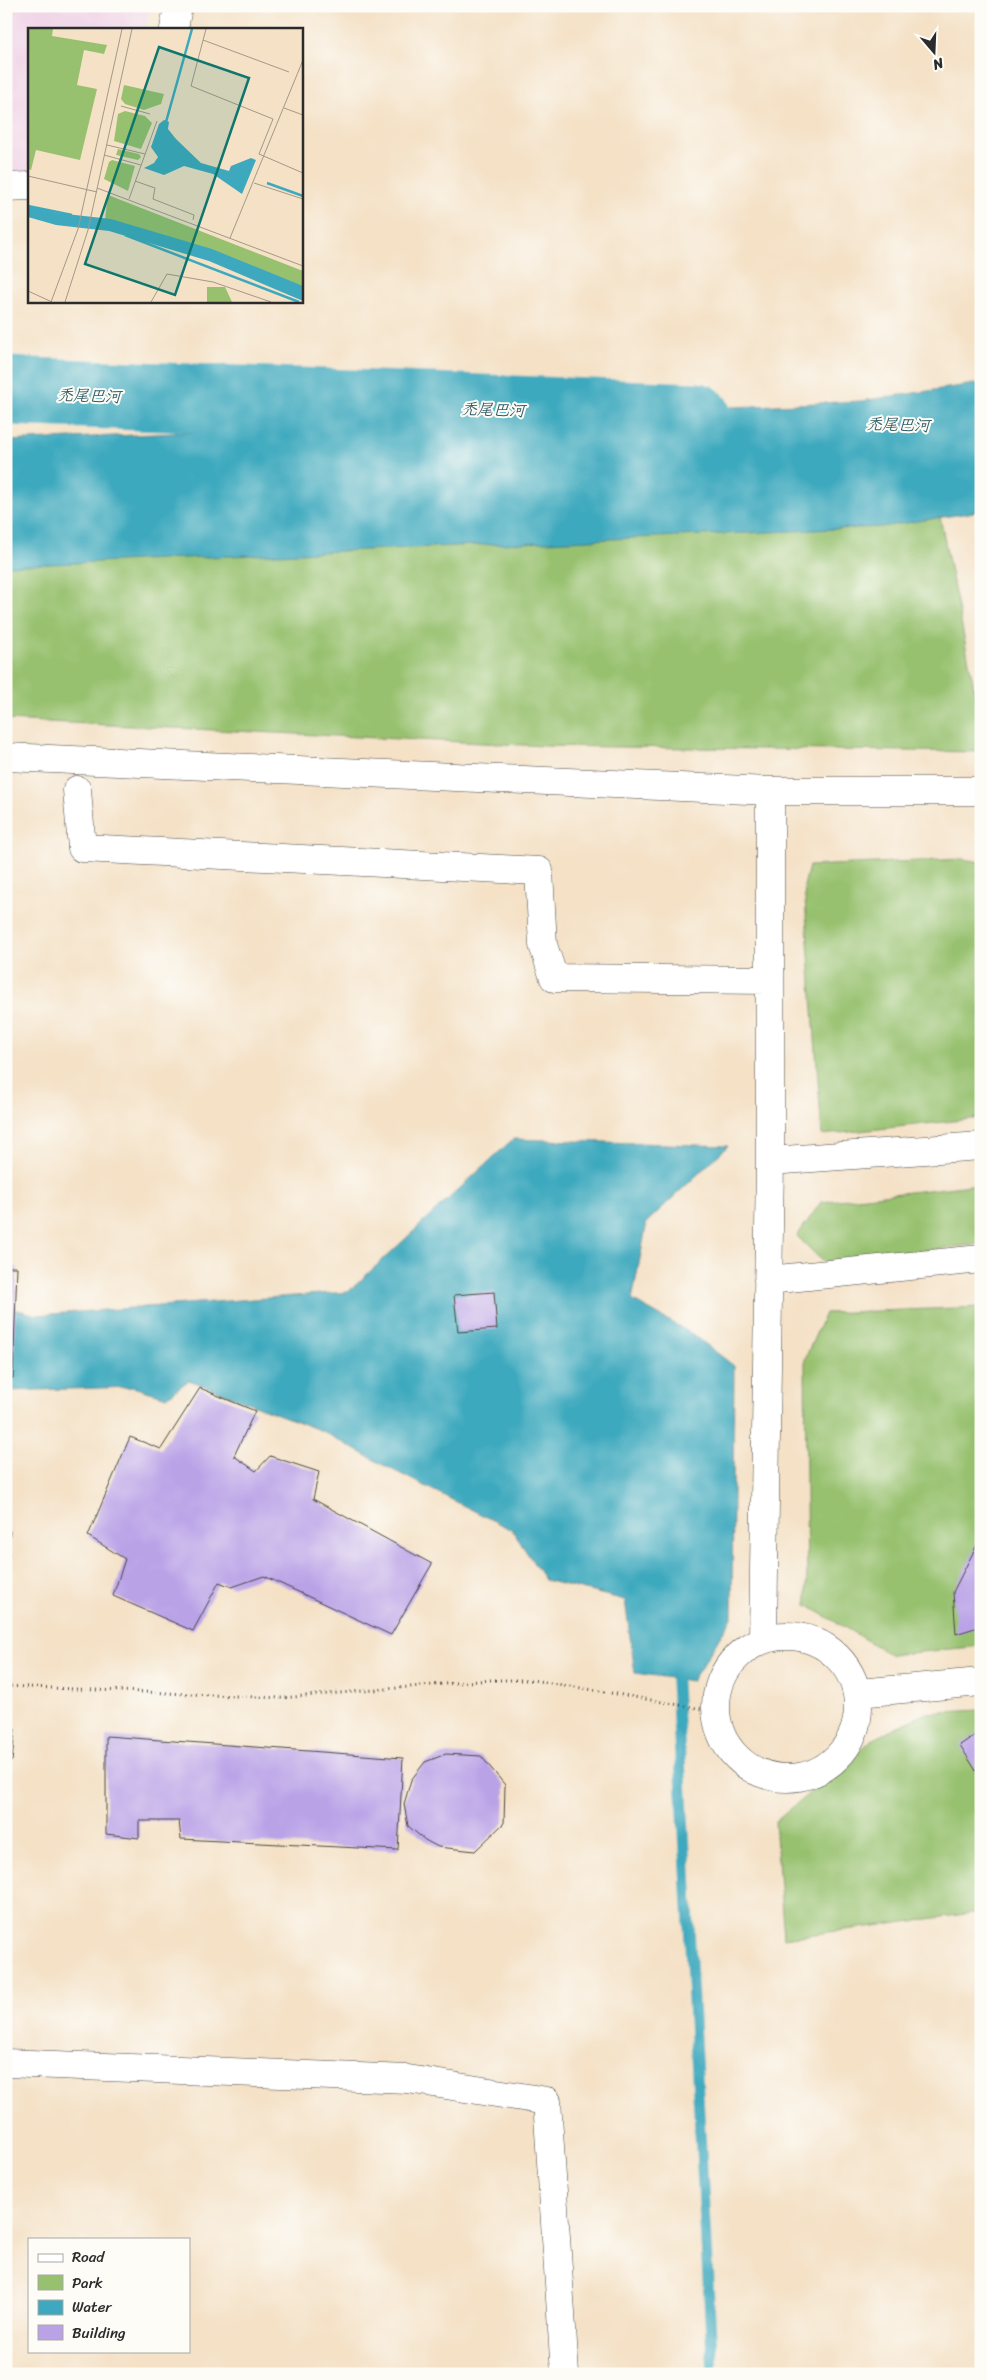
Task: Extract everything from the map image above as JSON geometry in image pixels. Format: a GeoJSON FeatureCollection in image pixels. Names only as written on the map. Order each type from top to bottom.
{"type":"FeatureCollection","features":[{"type":"Feature","properties":{"kind":"street"},"geometry":{"type":"LineString","coordinates":[[174,28],[178,6]]}},
{"type":"Feature","properties":{"kind":"street"},"geometry":{"type":"LineString","coordinates":[[6,188],[28,186]]}},
{"type":"Feature","properties":{"kind":"street"},"geometry":{"type":"LineString","coordinates":[[6,758],[770,791],[981,791]]}},
{"type":"Feature","properties":{"kind":"street"},"geometry":{"type":"LineString","coordinates":[[77,790],[82,848],[539,871],[543,945],[554,978],[770,980]]}},
{"type":"Feature","properties":{"kind":"street"},"geometry":{"type":"LineString","coordinates":[[763,1639],[770,1160],[770,791]]}},
{"type":"Feature","properties":{"kind":"street"},"geometry":{"type":"LineString","coordinates":[[770,1160],[981,1146]]}},
{"type":"Feature","properties":{"kind":"street"},"geometry":{"type":"LineString","coordinates":[[768,1280],[981,1259]]}},
{"type":"Feature","properties":{"kind":"street"},"geometry":{"type":"LineString","coordinates":[[788,1635],[811,1639],[832,1651],[849,1670],[858,1693],[858,1716],[852,1738],[838,1758],[819,1772],[796,1778],[772,1778],[750,1769],[732,1754],[720,1734],[714,1711],[717,1688],[726,1667],[743,1650],[763,1639],[788,1635]]}},
{"type":"Feature","properties":{"kind":"street"},"geometry":{"type":"LineString","coordinates":[[858,1693],[981,1682]]}},
{"type":"Feature","properties":{"kind":"street"},"geometry":{"type":"LineString","coordinates":[[6,2063],[408,2079],[547,2102],[565,2374]]}},
{"type":"Feature","properties":{"kind":"path"},"geometry":{"type":"LineString","coordinates":[[6,1686],[280,1698],[491,1680],[532,1680],[606,1692]]}},
{"type":"Feature","properties":{"kind":"path"},"geometry":{"type":"LineString","coordinates":[[611,1693],[714,1711]]}},
{"type":"Feature","properties":{"kind":"shaded area"},"geometry":{"type":"Polygon","coordinates":[[[6,6],[150,6],[146,28],[28,28],[28,171],[6,175],[6,6]]]}},
{"type":"Feature","properties":{"kind":"green space"},"geometry":{"type":"Polygon","coordinates":[[[6,485],[939,512],[981,722],[981,752],[544,746],[6,720],[6,485]]]}},
{"type":"Feature","properties":{"kind":"green space"},"geometry":{"type":"Polygon","coordinates":[[[962,859],[981,862],[981,1118],[822,1135],[804,886],[809,866],[962,859]]]}},
{"type":"Feature","properties":{"kind":"green space"},"geometry":{"type":"Polygon","coordinates":[[[981,1184],[981,1244],[823,1262],[797,1236],[821,1202],[981,1184]]]}},
{"type":"Feature","properties":{"kind":"green space"},"geometry":{"type":"Polygon","coordinates":[[[981,1307],[981,1646],[891,1655],[807,1605],[805,1359],[825,1313],[981,1307]]]}},
{"type":"Feature","properties":{"kind":"green space"},"geometry":{"type":"Polygon","coordinates":[[[981,1710],[981,1912],[784,1938],[775,1822],[872,1740],[926,1713],[981,1710]]]}},
{"type":"Feature","properties":{"kind":"water"},"geometry":{"type":"Polygon","coordinates":[[[981,383],[981,511],[881,527],[6,566],[6,441],[861,401],[981,383]]]}},
{"type":"Feature","properties":{"kind":"water"},"geometry":{"type":"Polygon","coordinates":[[[513,1139],[728,1146],[647,1222],[632,1300],[694,1335],[734,1366],[732,1618],[692,1681],[635,1673],[625,1600],[545,1580],[512,1530],[387,1467],[322,1431],[189,1380],[167,1397],[133,1387],[6,1391],[6,1307],[37,1315],[348,1292],[513,1139]]]}},
{"type":"Feature","properties":{"kind":"building"},"geometry":{"type":"Polygon","coordinates":[[[6,1267],[17,1267],[13,1378],[6,1378],[6,1267]]]}},
{"type":"Feature","properties":{"kind":"building"},"geometry":{"type":"Polygon","coordinates":[[[494,1292],[497,1329],[458,1332],[454,1295],[494,1292]]]}},
{"type":"Feature","properties":{"kind":"building"},"geometry":{"type":"Polygon","coordinates":[[[200,1388],[255,1411],[234,1456],[256,1471],[270,1456],[319,1472],[313,1499],[432,1564],[391,1635],[264,1576],[232,1587],[219,1582],[193,1631],[113,1596],[125,1559],[88,1536],[130,1437],[161,1449],[200,1388]]]}},
{"type":"Feature","properties":{"kind":"building"},"geometry":{"type":"Polygon","coordinates":[[[6,1531],[10,1531],[8,1574],[6,1574],[6,1531]]]}},
{"type":"Feature","properties":{"kind":"building"},"geometry":{"type":"Polygon","coordinates":[[[981,1537],[981,1618],[978,1627],[956,1634],[953,1592],[981,1537]]]}},
{"type":"Feature","properties":{"kind":"building"},"geometry":{"type":"Polygon","coordinates":[[[6,1727],[15,1729],[12,1761],[6,1761],[6,1727]]]}},
{"type":"Feature","properties":{"kind":"building"},"geometry":{"type":"Polygon","coordinates":[[[981,1731],[981,1779],[960,1745],[981,1731]]]}},
{"type":"Feature","properties":{"kind":"building"},"geometry":{"type":"Polygon","coordinates":[[[106,1736],[403,1758],[398,1850],[181,1839],[179,1821],[139,1821],[139,1838],[106,1834],[106,1736]]]}},
{"type":"Feature","properties":{"kind":"building"},"geometry":{"type":"Polygon","coordinates":[[[446,1754],[481,1756],[505,1785],[504,1823],[475,1851],[438,1847],[425,1840],[408,1826],[404,1804],[411,1780],[425,1762],[446,1754]]]}},
{"type":"Feature","properties":{"kind":"waterway","name":"秃尾巴河"},"geometry":{"type":"LineString","coordinates":[[6,391],[697,417]]}},
{"type":"Feature","properties":{"kind":"waterway"},"geometry":{"type":"LineString","coordinates":[[675,1664],[713,2374]]}}]}
